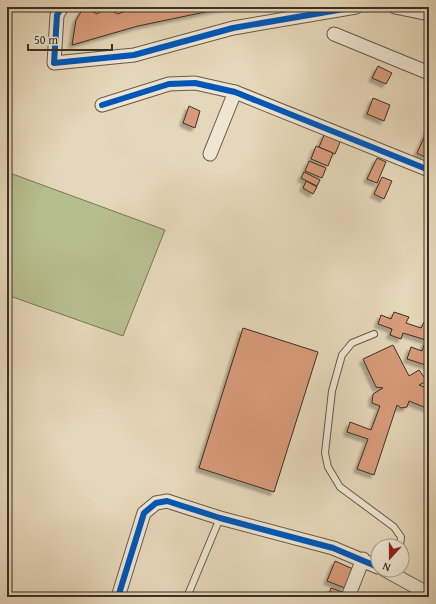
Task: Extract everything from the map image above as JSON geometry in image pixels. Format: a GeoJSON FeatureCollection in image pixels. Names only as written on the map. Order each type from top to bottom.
{"type":"FeatureCollection","features":[{"type":"Feature","properties":{"kind":"street"},"geometry":{"type":"LineString","coordinates":[[62,7],[58,15],[54,63],[134,55],[233,28],[356,7]]}},
{"type":"Feature","properties":{"kind":"street"},"geometry":{"type":"LineString","coordinates":[[395,7],[429,14]]}},
{"type":"Feature","properties":{"kind":"street"},"geometry":{"type":"LineString","coordinates":[[334,34],[429,73]]}},
{"type":"Feature","properties":{"kind":"street"},"geometry":{"type":"LineString","coordinates":[[102,105],[169,84],[195,83],[235,92],[429,170]]}},
{"type":"Feature","properties":{"kind":"street"},"geometry":{"type":"LineString","coordinates":[[210,154],[235,92]]}},
{"type":"Feature","properties":{"kind":"street"},"geometry":{"type":"LineString","coordinates":[[118,597],[144,513],[156,502],[167,501],[220,518],[333,548],[370,562]]}},
{"type":"Feature","properties":{"kind":"street"},"geometry":{"type":"LineString","coordinates":[[348,597],[363,559]]}},
{"type":"Feature","properties":{"kind":"street"},"geometry":{"type":"LineString","coordinates":[[405,578],[429,594]]}},
{"type":"Feature","properties":{"kind":"lane"},"geometry":{"type":"LineString","coordinates":[[374,334],[352,343],[342,355],[332,392],[325,453],[328,467],[340,487],[394,527],[401,538]]}},
{"type":"Feature","properties":{"kind":"lane"},"geometry":{"type":"LineString","coordinates":[[187,597],[220,518]]}},
{"type":"Feature","properties":{"kind":"green space"},"geometry":{"type":"Polygon","coordinates":[[[7,172],[165,230],[123,336],[7,295],[7,172]]]}},
{"type":"Feature","properties":{"kind":"building"},"geometry":{"type":"Polygon","coordinates":[[[84,7],[97,14],[106,8],[118,14],[135,7],[229,7],[138,26],[72,45],[76,20],[84,7]]]}},
{"type":"Feature","properties":{"kind":"building"},"geometry":{"type":"Polygon","coordinates":[[[378,66],[392,73],[386,84],[372,78],[378,66]]]}},
{"type":"Feature","properties":{"kind":"building"},"geometry":{"type":"Polygon","coordinates":[[[373,98],[390,105],[384,121],[367,114],[373,98]]]}},
{"type":"Feature","properties":{"kind":"building"},"geometry":{"type":"Polygon","coordinates":[[[189,106],[200,111],[195,128],[183,123],[189,106]]]}},
{"type":"Feature","properties":{"kind":"building"},"geometry":{"type":"Polygon","coordinates":[[[429,127],[429,147],[425,157],[417,153],[429,127]]]}},
{"type":"Feature","properties":{"kind":"building"},"geometry":{"type":"Polygon","coordinates":[[[325,133],[341,140],[335,154],[319,147],[325,133]]]}},
{"type":"Feature","properties":{"kind":"building"},"geometry":{"type":"Polygon","coordinates":[[[316,146],[333,153],[328,166],[311,159],[316,146]]]}},
{"type":"Feature","properties":{"kind":"building"},"geometry":{"type":"Polygon","coordinates":[[[377,158],[386,162],[377,183],[367,179],[377,158]]]}},
{"type":"Feature","properties":{"kind":"building"},"geometry":{"type":"Polygon","coordinates":[[[309,161],[326,168],[322,178],[305,171],[309,161]]]}},
{"type":"Feature","properties":{"kind":"building"},"geometry":{"type":"Polygon","coordinates":[[[304,172],[320,180],[317,186],[301,178],[304,172]]]}},
{"type":"Feature","properties":{"kind":"building"},"geometry":{"type":"Polygon","coordinates":[[[382,177],[392,181],[384,199],[374,194],[382,177]]]}},
{"type":"Feature","properties":{"kind":"building"},"geometry":{"type":"Polygon","coordinates":[[[306,181],[317,187],[313,194],[303,188],[306,181]]]}},
{"type":"Feature","properties":{"kind":"building"},"geometry":{"type":"Polygon","coordinates":[[[394,312],[409,317],[406,323],[421,328],[424,322],[429,324],[429,366],[407,359],[411,347],[422,351],[426,340],[403,333],[401,339],[390,335],[392,329],[378,324],[381,315],[391,319],[394,312]]]}},
{"type":"Feature","properties":{"kind":"building"},"geometry":{"type":"Polygon","coordinates":[[[243,328],[318,352],[274,492],[199,468],[243,328]]]}},
{"type":"Feature","properties":{"kind":"building"},"geometry":{"type":"Polygon","coordinates":[[[393,345],[409,376],[419,370],[427,381],[419,385],[429,389],[429,409],[409,401],[407,407],[401,408],[397,405],[374,475],[357,469],[368,439],[347,432],[350,422],[371,430],[380,406],[372,403],[373,394],[383,388],[376,387],[363,359],[393,345]]]}},
{"type":"Feature","properties":{"kind":"building"},"geometry":{"type":"Polygon","coordinates":[[[335,561],[353,569],[345,588],[327,581],[335,561]]]}},
{"type":"Feature","properties":{"kind":"building"},"geometry":{"type":"Polygon","coordinates":[[[331,588],[345,593],[344,597],[328,597],[331,588]]]}},
{"type":"Feature","properties":{"kind":"cycle path"},"geometry":{"type":"LineString","coordinates":[[62,7],[57,15],[54,63],[134,55],[233,28],[356,7]]}},
{"type":"Feature","properties":{"kind":"cycle path"},"geometry":{"type":"LineString","coordinates":[[102,105],[169,84],[195,83],[235,92],[429,170]]}},
{"type":"Feature","properties":{"kind":"cycle path"},"geometry":{"type":"LineString","coordinates":[[118,597],[144,513],[156,503],[167,501],[220,518],[333,548],[370,564]]}}]}
